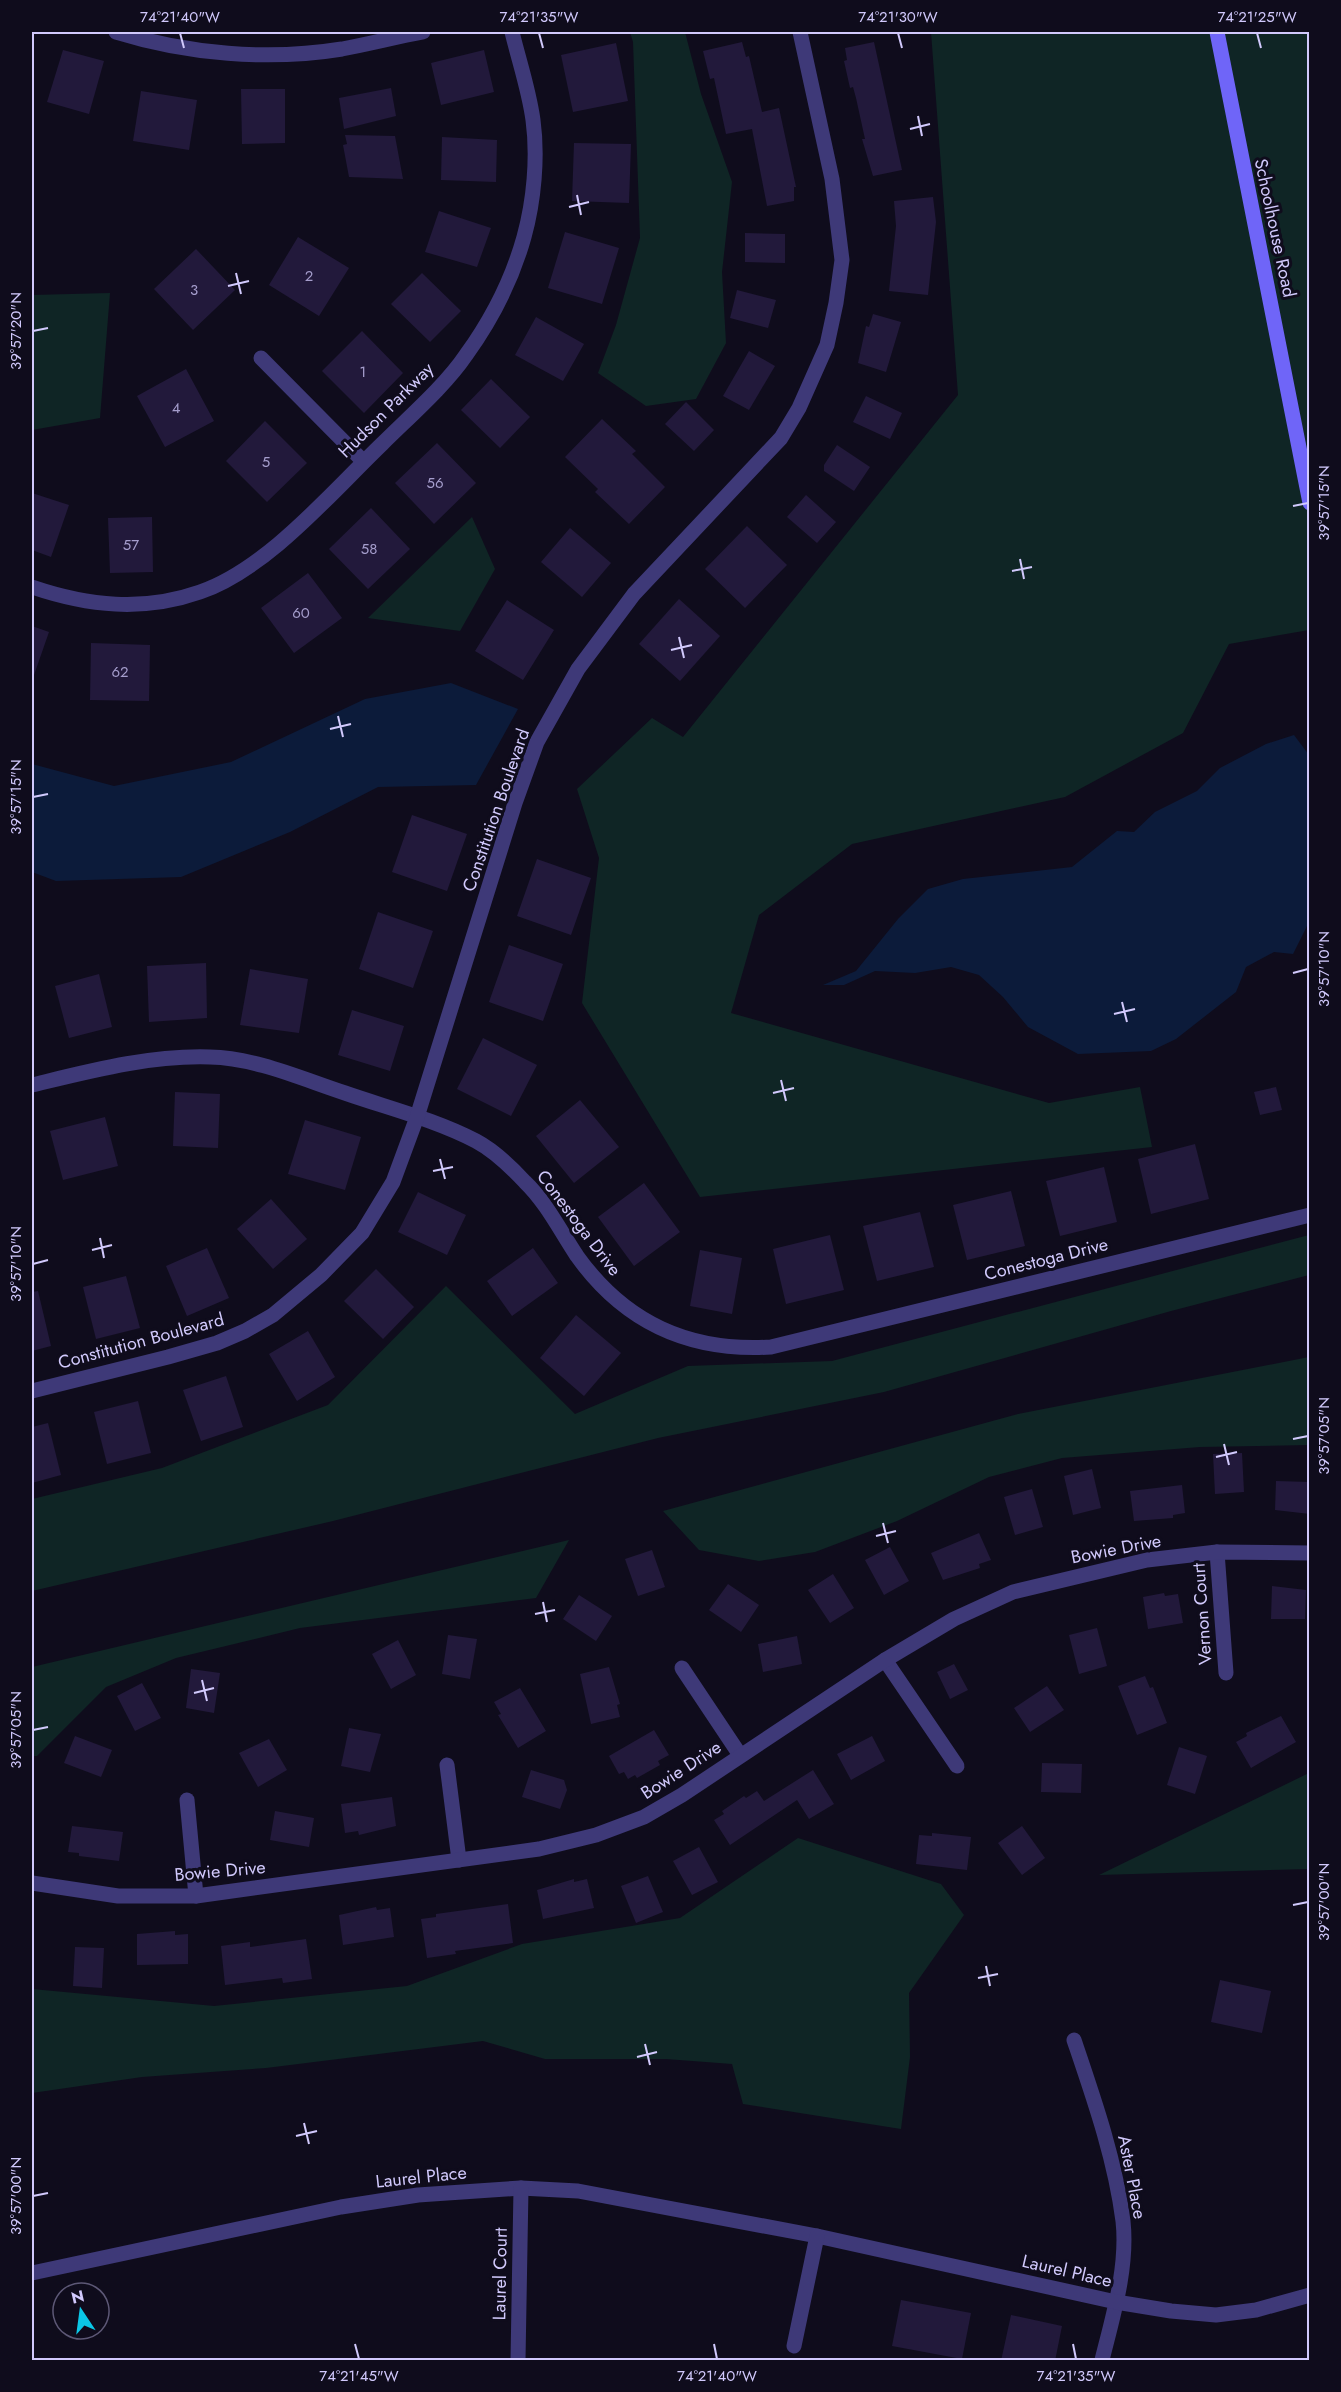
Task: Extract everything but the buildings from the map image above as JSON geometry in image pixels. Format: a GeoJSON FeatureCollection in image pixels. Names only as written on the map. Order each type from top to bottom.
{"type":"FeatureCollection","features":[{"type":"Feature","properties":{"kind":"street"},"geometry":{"type":"LineString","coordinates":[[116,32],[175,46],[245,54],[293,54],[342,49],[423,32]]}},
{"type":"Feature","properties":{"kind":"street","name":"Hudson Parkway"},"geometry":{"type":"LineString","coordinates":[[32,587],[93,604],[136,606],[165,602],[201,592],[235,576],[270,551],[465,357],[496,310],[511,276],[528,215],[534,148],[533,120],[512,32]]}},
{"type":"Feature","properties":{"kind":"street","name":"Constitution Boulevard"},"geometry":{"type":"LineString","coordinates":[[32,1391],[217,1343],[273,1315],[321,1275],[362,1233],[393,1182],[417,1117],[508,825],[537,742],[578,669],[634,594],[781,438],[799,408],[827,345],[842,260],[832,179],[800,32]]}},
{"type":"Feature","properties":{"kind":"street","name":"Schoolhouse Road"},"geometry":{"type":"LineString","coordinates":[[1217,32],[1310,503]]}},
{"type":"Feature","properties":{"kind":"street"},"geometry":{"type":"LineString","coordinates":[[261,358],[363,461]]}},
{"type":"Feature","properties":{"kind":"street","name":"Conestoga Drive"},"geometry":{"type":"LineString","coordinates":[[32,1085],[156,1059],[211,1057],[249,1062],[417,1117],[478,1142],[526,1182],[602,1289],[623,1307],[674,1334],[719,1347],[771,1347],[1310,1215]]}},
{"type":"Feature","properties":{"kind":"street","name":"Bowie Drive"},"geometry":{"type":"LineString","coordinates":[[32,1883],[118,1896],[196,1896],[539,1849],[596,1835],[644,1817],[682,1795],[885,1660],[954,1619],[1013,1592],[1147,1560],[1217,1552],[1310,1553]]}},
{"type":"Feature","properties":{"kind":"street","name":"Vernon Court"},"geometry":{"type":"LineString","coordinates":[[1217,1552],[1226,1673]]}},
{"type":"Feature","properties":{"kind":"street"},"geometry":{"type":"LineString","coordinates":[[885,1660],[957,1766]]}},
{"type":"Feature","properties":{"kind":"street"},"geometry":{"type":"LineString","coordinates":[[682,1668],[740,1755]]}},
{"type":"Feature","properties":{"kind":"street"},"geometry":{"type":"LineString","coordinates":[[447,1765],[459,1860]]}},
{"type":"Feature","properties":{"kind":"street"},"geometry":{"type":"LineString","coordinates":[[188,1800],[196,1896]]}},
{"type":"Feature","properties":{"kind":"street","name":"Aster Place"},"geometry":{"type":"LineString","coordinates":[[1074,2040],[1106,2139],[1123,2222],[1123,2251],[1116,2302],[1102,2361]]}},
{"type":"Feature","properties":{"kind":"street","name":"Laurel Place"},"geometry":{"type":"LineString","coordinates":[[32,2273],[341,2206],[418,2195],[521,2188],[578,2191],[817,2236],[1116,2302],[1216,2314],[1256,2310],[1310,2295]]}},
{"type":"Feature","properties":{"kind":"street","name":"Laurel Court"},"geometry":{"type":"LineString","coordinates":[[518,2361],[521,2188]]}},
{"type":"Feature","properties":{"kind":"street"},"geometry":{"type":"LineString","coordinates":[[794,2346],[817,2236]]}},
{"type":"Feature","properties":{"kind":"green space"},"geometry":{"type":"Polygon","coordinates":[[[630,32],[685,32],[701,94],[732,182],[722,272],[726,343],[696,399],[646,406],[598,373],[616,325],[640,238],[633,42],[630,32]]]}},
{"type":"Feature","properties":{"kind":"green space"},"geometry":{"type":"Polygon","coordinates":[[[931,32],[1309,32],[1309,630],[1229,644],[1183,733],[1065,797],[852,844],[759,915],[731,1013],[1049,1103],[1140,1087],[1152,1147],[700,1197],[582,1003],[599,858],[577,789],[652,718],[683,737],[958,395],[931,32]]]}},
{"type":"Feature","properties":{"kind":"green space"},"geometry":{"type":"Polygon","coordinates":[[[110,293],[100,418],[32,430],[32,295],[110,293]]]}},
{"type":"Feature","properties":{"kind":"green space"},"geometry":{"type":"Polygon","coordinates":[[[472,517],[495,569],[460,631],[368,618],[472,517]]]}},
{"type":"Feature","properties":{"kind":"green space"},"geometry":{"type":"Polygon","coordinates":[[[1309,1235],[1309,1275],[1171,1311],[884,1392],[658,1438],[333,1521],[32,1591],[32,1499],[162,1468],[328,1405],[446,1286],[575,1414],[688,1366],[832,1361],[1309,1235]]]}},
{"type":"Feature","properties":{"kind":"green space"},"geometry":{"type":"Polygon","coordinates":[[[1309,1357],[1309,1445],[1200,1447],[1062,1458],[989,1477],[897,1521],[815,1552],[759,1561],[699,1550],[663,1511],[1018,1414],[1309,1357]]]}},
{"type":"Feature","properties":{"kind":"green space"},"geometry":{"type":"Polygon","coordinates":[[[569,1540],[536,1598],[300,1628],[176,1658],[106,1687],[37,1756],[32,1756],[32,1667],[569,1540]]]}},
{"type":"Feature","properties":{"kind":"green space"},"geometry":{"type":"Polygon","coordinates":[[[1309,1773],[1309,1869],[1099,1875],[1309,1773]]]}},
{"type":"Feature","properties":{"kind":"green space"},"geometry":{"type":"Polygon","coordinates":[[[798,1838],[941,1884],[964,1915],[909,1993],[910,2057],[901,2129],[743,2104],[732,2064],[666,2059],[545,2059],[483,2041],[266,2068],[142,2077],[32,2093],[32,1989],[214,2006],[407,1986],[522,1944],[680,1918],[798,1838]]]}},
{"type":"Feature","properties":{"kind":"water"},"geometry":{"type":"Polygon","coordinates":[[[451,683],[518,709],[476,785],[378,787],[290,832],[181,877],[56,881],[32,872],[32,764],[114,786],[231,762],[365,699],[451,683]]]}},
{"type":"Feature","properties":{"kind":"water"},"geometry":{"type":"Polygon","coordinates":[[[1294,735],[1309,755],[1309,922],[1293,954],[1274,952],[1246,967],[1236,992],[1176,1039],[1151,1051],[1078,1054],[1028,1027],[1003,997],[979,975],[951,967],[915,973],[875,971],[844,985],[823,985],[856,971],[898,919],[928,889],[963,879],[1072,867],[1117,831],[1134,832],[1155,812],[1197,791],[1220,768],[1266,744],[1294,735]]]}}]}
